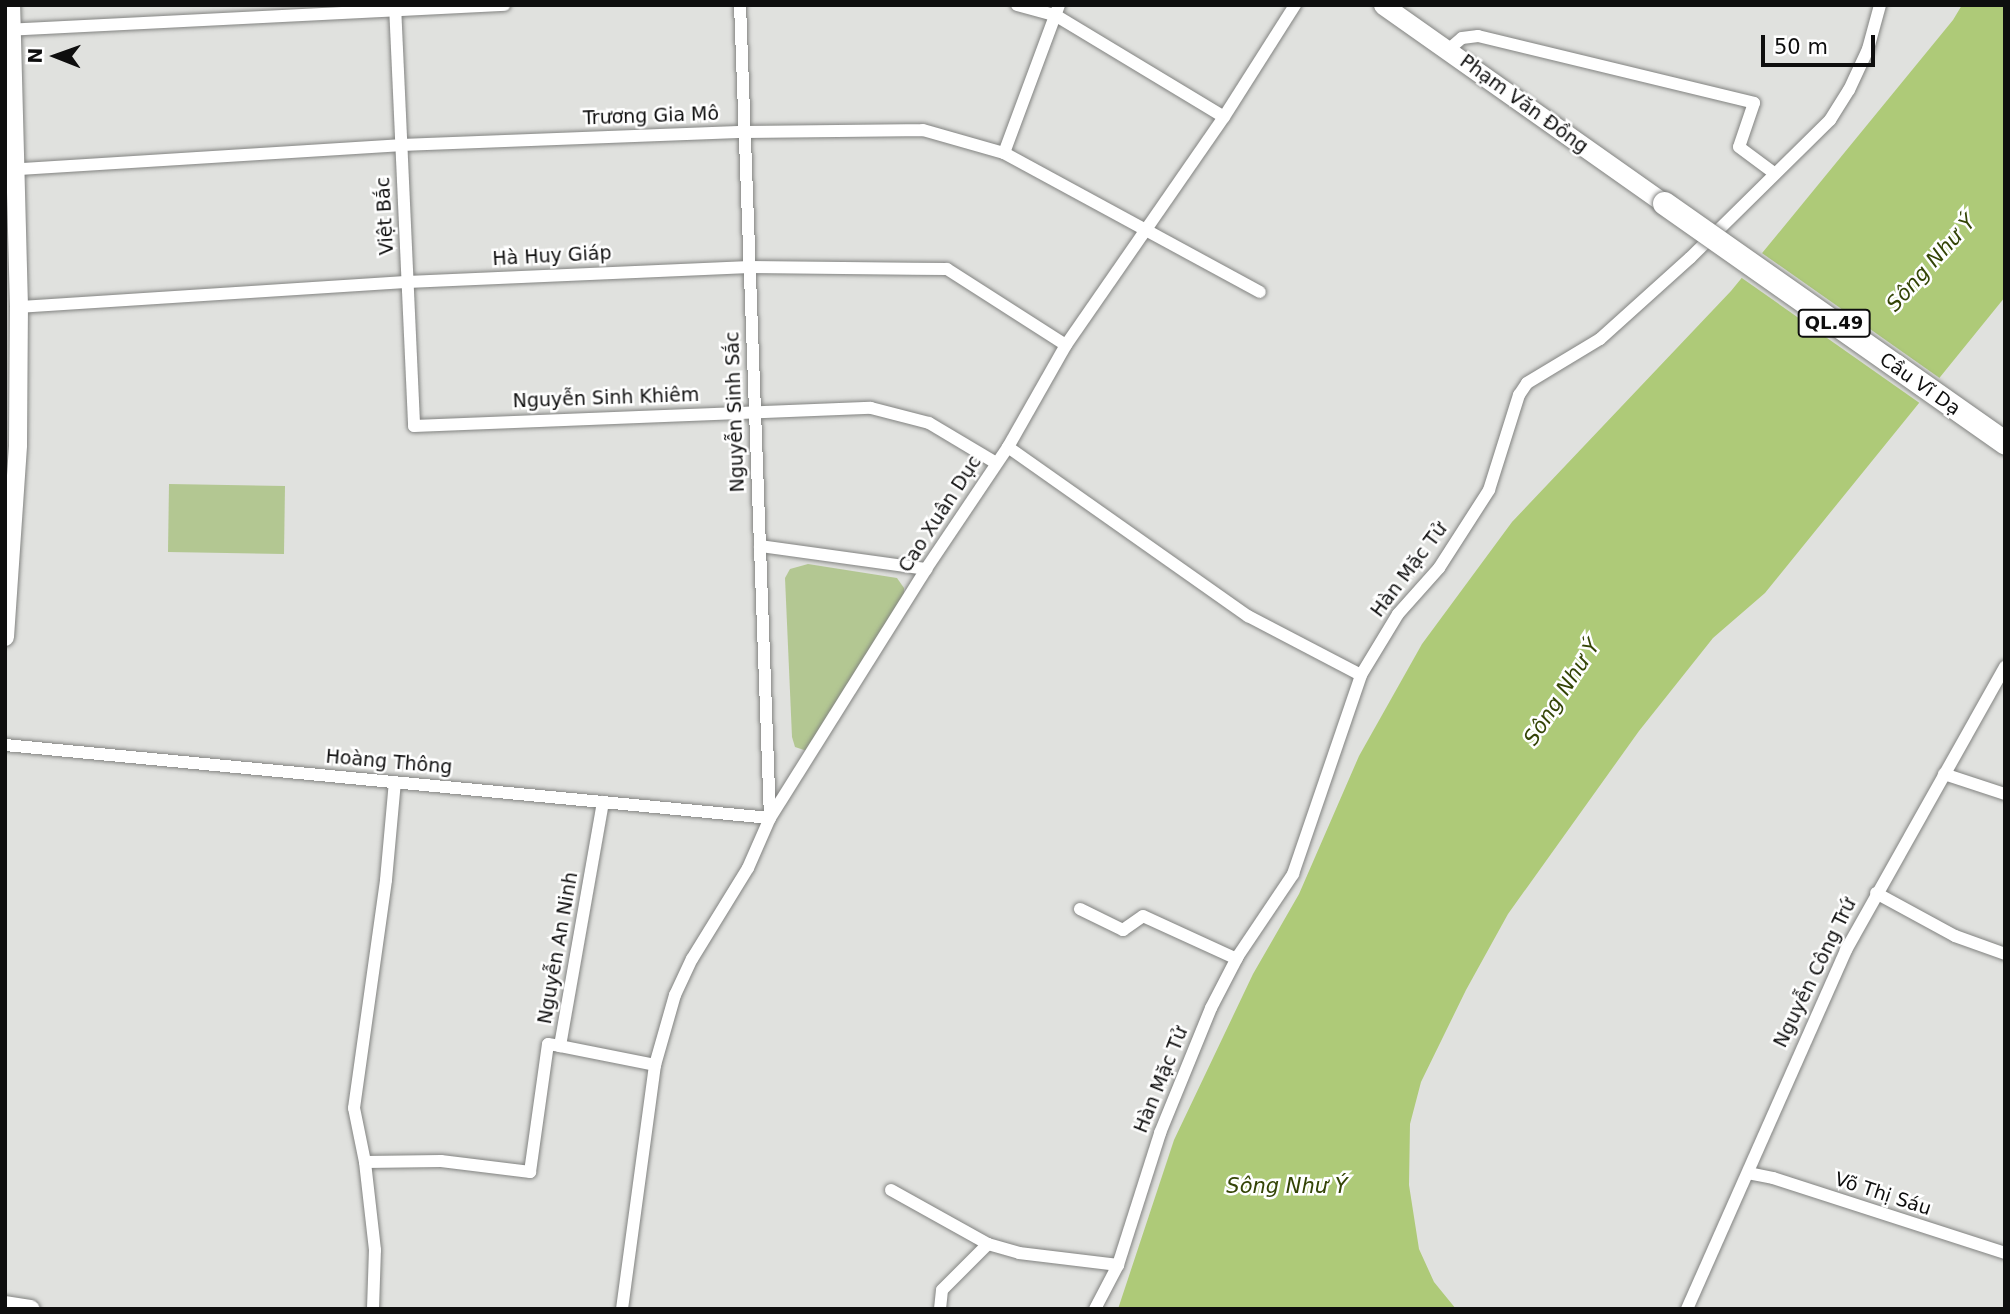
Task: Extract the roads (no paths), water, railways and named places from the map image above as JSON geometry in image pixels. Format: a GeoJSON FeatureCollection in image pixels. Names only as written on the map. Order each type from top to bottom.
{"type":"FeatureCollection","features":[{"type":"Feature","properties":{"kind":"highway","name":"Cầu Vĩ Dạ"},"geometry":{"type":"LineString","coordinates":[[1664,203],[2005,443]]}},
{"type":"Feature","properties":{"kind":"main road","name":"Phạm Văn Đồng"},"geometry":{"type":"LineString","coordinates":[[1383,5],[1664,203]]}},
{"type":"Feature","properties":{"kind":"street"},"geometry":{"type":"LineString","coordinates":[[5,634],[19,307],[10,170],[8,30],[11,5]]}},
{"type":"Feature","properties":{"kind":"street"},"geometry":{"type":"LineString","coordinates":[[8,30],[505,5]]}},
{"type":"Feature","properties":{"kind":"street","name":"Nguyễn Sinh Sắc"},"geometry":{"type":"LineString","coordinates":[[740,5],[770,818]]}},
{"type":"Feature","properties":{"kind":"street"},"geometry":{"type":"LineString","coordinates":[[1017,5],[1057,10],[1224,117]]}},
{"type":"Feature","properties":{"kind":"street","name":"Cao Xuân Dục"},"geometry":{"type":"LineString","coordinates":[[622,1309],[655,1065],[676,995],[690,963],[748,868],[770,818],[926,569],[1008,447],[1066,345],[1224,117],[1295,5]]}},
{"type":"Feature","properties":{"kind":"street","name":"Hàn Mặc Tử"},"geometry":{"type":"LineString","coordinates":[[1095,1309],[1118,1265],[1160,1133],[1211,1008],[1237,960],[1293,874],[1361,675],[1398,614],[1439,568],[1489,490],[1519,396],[1527,383],[1600,339],[1690,258],[1830,120],[1849,90],[1868,49],[1880,5]]}},
{"type":"Feature","properties":{"kind":"street","name":"Việt Bắc"},"geometry":{"type":"LineString","coordinates":[[395,9],[414,426]]}},
{"type":"Feature","properties":{"kind":"street"},"geometry":{"type":"LineString","coordinates":[[1004,153],[1057,10]]}},
{"type":"Feature","properties":{"kind":"street"},"geometry":{"type":"LineString","coordinates":[[1448,50],[1462,38],[1478,36],[1754,103],[1739,147],[1774,173]]}},
{"type":"Feature","properties":{"kind":"street","name":"Trương Gia Mô"},"geometry":{"type":"LineString","coordinates":[[10,170],[401,145],[744,132],[923,130],[1004,153],[1260,292]]}},
{"type":"Feature","properties":{"kind":"street","name":"Hà Huy Giáp"},"geometry":{"type":"LineString","coordinates":[[19,307],[407,282],[750,267],[947,269],[1066,345]]}},
{"type":"Feature","properties":{"kind":"street","name":"Nguyễn Sinh Khiêm"},"geometry":{"type":"LineString","coordinates":[[414,426],[871,408],[929,423],[996,463]]}},
{"type":"Feature","properties":{"kind":"street"},"geometry":{"type":"LineString","coordinates":[[1008,447],[1248,616],[1361,675]]}},
{"type":"Feature","properties":{"kind":"street"},"geometry":{"type":"LineString","coordinates":[[760,546],[926,569]]}},
{"type":"Feature","properties":{"kind":"street","name":"Nguyễn Công Trứ"},"geometry":{"type":"LineString","coordinates":[[1687,1309],[1748,1174],[1801,1046],[1875,893],[2004,671]]}},
{"type":"Feature","properties":{"kind":"street","name":"Hoàng Thông"},"geometry":{"type":"LineString","coordinates":[[5,745],[770,818]]}},
{"type":"Feature","properties":{"kind":"street"},"geometry":{"type":"LineString","coordinates":[[1944,774],[2005,794]]}},
{"type":"Feature","properties":{"kind":"street"},"geometry":{"type":"LineString","coordinates":[[373,1309],[375,1250],[365,1162],[354,1108],[386,880],[395,782]]}},
{"type":"Feature","properties":{"kind":"street","name":"Nguyễn An Ninh"},"geometry":{"type":"LineString","coordinates":[[603,802],[560,1046],[655,1065]]}},
{"type":"Feature","properties":{"kind":"street"},"geometry":{"type":"LineString","coordinates":[[1875,893],[1955,936],[2005,954]]}},
{"type":"Feature","properties":{"kind":"street"},"geometry":{"type":"LineString","coordinates":[[1080,909],[1123,930],[1143,916],[1237,960]]}},
{"type":"Feature","properties":{"kind":"street"},"geometry":{"type":"LineString","coordinates":[[365,1162],[441,1161],[530,1172],[548,1044],[560,1046]]}},
{"type":"Feature","properties":{"kind":"street","name":"Võ Thị Sáu"},"geometry":{"type":"LineString","coordinates":[[1748,1174],[1773,1178],[2005,1253]]}},
{"type":"Feature","properties":{"kind":"street"},"geometry":{"type":"LineString","coordinates":[[891,1190],[988,1244],[1019,1252],[1118,1265]]}},
{"type":"Feature","properties":{"kind":"street"},"geometry":{"type":"LineString","coordinates":[[940,1309],[942,1290],[988,1244]]}},
{"type":"Feature","properties":{"kind":"street"},"geometry":{"type":"LineString","coordinates":[[5,1305],[31,1309]]}},
{"type":"Feature","properties":{"kind":"water","name":"Sông Như Ý"},"geometry":{"type":"Polygon","coordinates":[[[1962,5],[2005,5],[2005,297],[1765,593],[1713,638],[1639,731],[1508,914],[1466,990],[1421,1082],[1410,1124],[1409,1185],[1419,1249],[1434,1282],[1456,1309],[1118,1309],[1174,1140],[1253,974],[1299,894],[1359,756],[1422,644],[1512,522],[1731,291],[1953,20],[1962,5]]]}}]}
